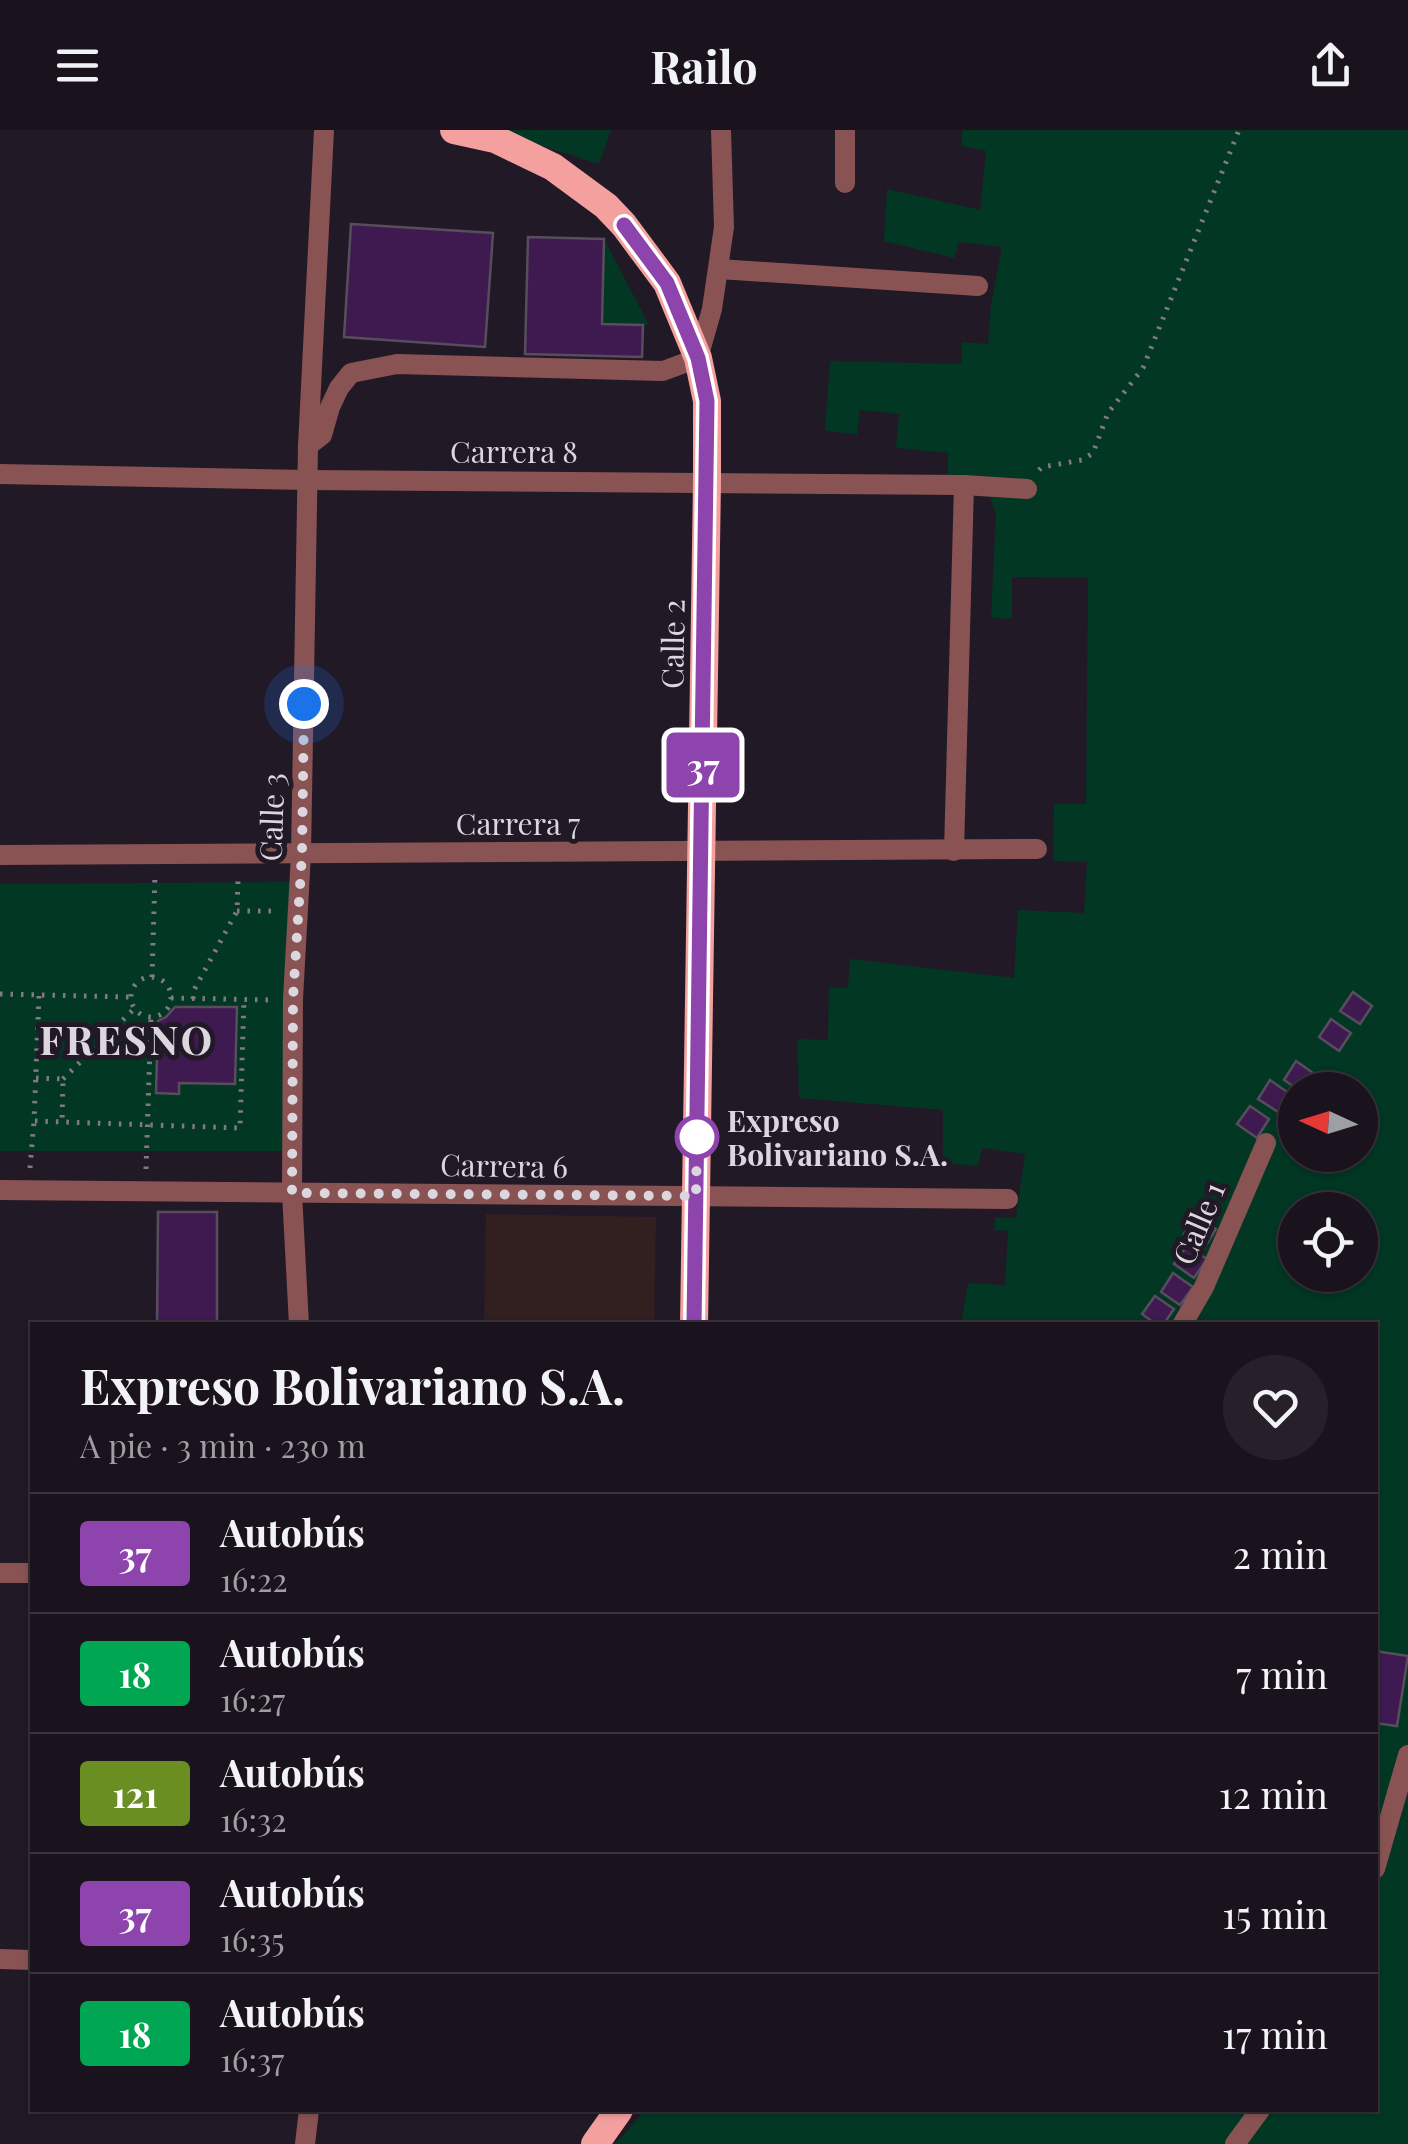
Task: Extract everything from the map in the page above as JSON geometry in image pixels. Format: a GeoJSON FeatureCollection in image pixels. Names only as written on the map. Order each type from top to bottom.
{"type":"FeatureCollection","features":[{"type":"Feature","properties":{"kind":"highway","name":"Calle 2"},"geometry":{"type":"LineString","coordinates":[[454,130],[495,139],[553,167],[606,206],[624,225],[667,283],[698,358],[707,401],[694,1322]]}},
{"type":"Feature","properties":{"kind":"highway"},"geometry":{"type":"LineString","coordinates":[[595,2144],[617,2112]]}},
{"type":"Feature","properties":{"kind":"street","name":"Calle 3"},"geometry":{"type":"LineString","coordinates":[[299,1322],[292,1193],[293,999],[302,854],[308,446],[324,130]]}},
{"type":"Feature","properties":{"kind":"street"},"geometry":{"type":"LineString","coordinates":[[308,446],[322,436],[335,397],[351,373],[397,364],[663,371],[698,358],[719,268],[724,226],[721,130]]}},
{"type":"Feature","properties":{"kind":"street"},"geometry":{"type":"LineString","coordinates":[[846,130],[846,183]]}},
{"type":"Feature","properties":{"kind":"street"},"geometry":{"type":"LineString","coordinates":[[719,268],[978,286]]}},
{"type":"Feature","properties":{"kind":"street","name":"Carrera 8"},"geometry":{"type":"LineString","coordinates":[[0,474],[964,485],[1027,489]]}},
{"type":"Feature","properties":{"kind":"street"},"geometry":{"type":"LineString","coordinates":[[954,851],[964,485]]}},
{"type":"Feature","properties":{"kind":"street","name":"Carrera 7"},"geometry":{"type":"LineString","coordinates":[[0,855],[1037,849]]}},
{"type":"Feature","properties":{"kind":"street","name":"Calle 1"},"geometry":{"type":"LineString","coordinates":[[1184,1322],[1204,1287],[1266,1143]]}},
{"type":"Feature","properties":{"kind":"street","name":"Carrera 6"},"geometry":{"type":"LineString","coordinates":[[0,1190],[1008,1199]]}},
{"type":"Feature","properties":{"kind":"street"},"geometry":{"type":"LineString","coordinates":[[0,1573],[30,1573]]}},
{"type":"Feature","properties":{"kind":"street"},"geometry":{"type":"LineString","coordinates":[[1378,1858],[1408,1755]]}},
{"type":"Feature","properties":{"kind":"street"},"geometry":{"type":"LineString","coordinates":[[0,1959],[30,1960]]}},
{"type":"Feature","properties":{"kind":"street"},"geometry":{"type":"LineString","coordinates":[[305,2144],[309,2112]]}},
{"type":"Feature","properties":{"kind":"street"},"geometry":{"type":"LineString","coordinates":[[1236,2144],[1259,2112]]}},
{"type":"Feature","properties":{"kind":"path"},"geometry":{"type":"LineString","coordinates":[[1027,489],[1042,467],[1082,460],[1092,453],[1108,413],[1144,368],[1238,130]]}},
{"type":"Feature","properties":{"kind":"path"},"geometry":{"type":"LineString","coordinates":[[152,977],[156,854]]}},
{"type":"Feature","properties":{"kind":"path"},"geometry":{"type":"LineString","coordinates":[[193,998],[237,911],[238,854]]}},
{"type":"Feature","properties":{"kind":"path"},"geometry":{"type":"LineString","coordinates":[[237,911],[297,910]]}},
{"type":"Feature","properties":{"kind":"path"},"geometry":{"type":"LineString","coordinates":[[152,977],[166,984],[171,998],[165,1012],[150,1018],[135,1008],[131,997],[137,983],[152,977]]}},
{"type":"Feature","properties":{"kind":"path"},"geometry":{"type":"LineString","coordinates":[[0,994],[131,997]]}},
{"type":"Feature","properties":{"kind":"path"},"geometry":{"type":"LineString","coordinates":[[28,1190],[38,996]]}},
{"type":"Feature","properties":{"kind":"path"},"geometry":{"type":"LineString","coordinates":[[171,998],[293,999]]}},
{"type":"Feature","properties":{"kind":"path"},"geometry":{"type":"LineString","coordinates":[[34,1121],[240,1128],[244,1000]]}},
{"type":"Feature","properties":{"kind":"path"},"geometry":{"type":"LineString","coordinates":[[62,1122],[64,1079],[135,1008]]}},
{"type":"Feature","properties":{"kind":"path"},"geometry":{"type":"LineString","coordinates":[[146,1191],[150,1018]]}},
{"type":"Feature","properties":{"kind":"path"},"geometry":{"type":"LineString","coordinates":[[36,1078],[64,1079]]}},
{"type":"Feature","properties":{"kind":"shaded area"},"geometry":{"type":"Polygon","coordinates":[[[486,1214],[656,1217],[654,1322],[484,1322],[486,1214]]]}},
{"type":"Feature","properties":{"kind":"green space"},"geometry":{"type":"Polygon","coordinates":[[[492,130],[611,130],[599,164],[492,130]]]}},
{"type":"Feature","properties":{"kind":"green space"},"geometry":{"type":"Polygon","coordinates":[[[962,130],[1408,130],[1408,2144],[614,2144],[642,2112],[1378,2112],[1378,1322],[962,1322],[968,1283],[1005,1285],[1008,1231],[994,1230],[995,1217],[1016,1218],[1025,1154],[982,1148],[978,1166],[943,1163],[943,1110],[799,1098],[797,1039],[828,1040],[829,988],[848,988],[850,959],[1014,978],[1018,910],[1084,913],[1087,862],[1053,861],[1054,804],[1086,804],[1088,578],[1012,577],[1012,619],[991,618],[996,514],[988,492],[947,488],[948,453],[896,448],[899,414],[860,410],[857,435],[825,430],[830,361],[961,364],[962,342],[988,344],[1002,247],[959,242],[954,258],[884,241],[887,189],[980,210],[986,151],[962,146],[962,130]]]}},
{"type":"Feature","properties":{"kind":"green space"},"geometry":{"type":"Polygon","coordinates":[[[604,239],[649,325],[602,324],[604,239]]]}},
{"type":"Feature","properties":{"kind":"green space"},"geometry":{"type":"Polygon","coordinates":[[[292,882],[283,1151],[0,1151],[0,884],[292,882]]]}},
{"type":"Feature","properties":{"kind":"building"},"geometry":{"type":"Polygon","coordinates":[[[351,224],[493,233],[485,347],[344,337],[351,224]]]}},
{"type":"Feature","properties":{"kind":"building"},"geometry":{"type":"Polygon","coordinates":[[[528,237],[604,239],[602,324],[643,325],[642,357],[525,354],[528,237]]]}},
{"type":"Feature","properties":{"kind":"building"},"geometry":{"type":"Polygon","coordinates":[[[1353,992],[1372,1006],[1360,1024],[1340,1011],[1353,992]]]}},
{"type":"Feature","properties":{"kind":"building"},"geometry":{"type":"Polygon","coordinates":[[[175,1007],[237,1007],[235,1084],[179,1083],[179,1094],[156,1093],[158,1021],[175,1007]]]}},
{"type":"Feature","properties":{"kind":"building"},"geometry":{"type":"Polygon","coordinates":[[[1331,1019],[1351,1033],[1339,1051],[1319,1037],[1331,1019]]]}},
{"type":"Feature","properties":{"kind":"building"},"geometry":{"type":"Polygon","coordinates":[[[1296,1061],[1312,1072],[1289,1072],[1296,1061]]]}},
{"type":"Feature","properties":{"kind":"building"},"geometry":{"type":"Polygon","coordinates":[[[1270,1080],[1278,1086],[1278,1112],[1258,1099],[1270,1080]]]}},
{"type":"Feature","properties":{"kind":"building"},"geometry":{"type":"Polygon","coordinates":[[[1250,1106],[1269,1119],[1257,1138],[1237,1124],[1250,1106]]]}},
{"type":"Feature","properties":{"kind":"building"},"geometry":{"type":"Polygon","coordinates":[[[158,1212],[217,1212],[217,1322],[157,1322],[158,1212]]]}},
{"type":"Feature","properties":{"kind":"building"},"geometry":{"type":"Polygon","coordinates":[[[1197,1216],[1216,1229],[1204,1248],[1184,1234],[1197,1216]]]}},
{"type":"Feature","properties":{"kind":"building"},"geometry":{"type":"Polygon","coordinates":[[[1187,1246],[1207,1259],[1194,1278],[1174,1264],[1187,1246]]]}},
{"type":"Feature","properties":{"kind":"building"},"geometry":{"type":"Polygon","coordinates":[[[1173,1273],[1193,1287],[1180,1305],[1161,1292],[1173,1273]]]}},
{"type":"Feature","properties":{"kind":"building"},"geometry":{"type":"Polygon","coordinates":[[[1155,1296],[1174,1309],[1165,1322],[1153,1322],[1142,1314],[1155,1296]]]}},
{"type":"Feature","properties":{"kind":"building"},"geometry":{"type":"Polygon","coordinates":[[[1378,1651],[1408,1656],[1397,1726],[1378,1723],[1378,1651]]]}},
{"type":"Feature","properties":{"kind":"bus line","name":"37"},"geometry":{"type":"LineString","coordinates":[[624,225],[667,283],[698,358],[707,401],[694,1322]]}},
{"type":"Feature","properties":{"kind":"place","name":"Expreso Bolivariano S.A."},"geometry":{"type":"Point","coordinates":[697,1137]}},
{"type":"Feature","properties":{"kind":"district","name":"FRESNO"},"geometry":{"type":"Point","coordinates":[127,1038]}},
{"type":"Feature","properties":{"kind":"route"},"geometry":{"type":"LineString","coordinates":[[304,704],[302,854],[293,999],[292,1193],[696,1196],[697,1137]]}}]}
